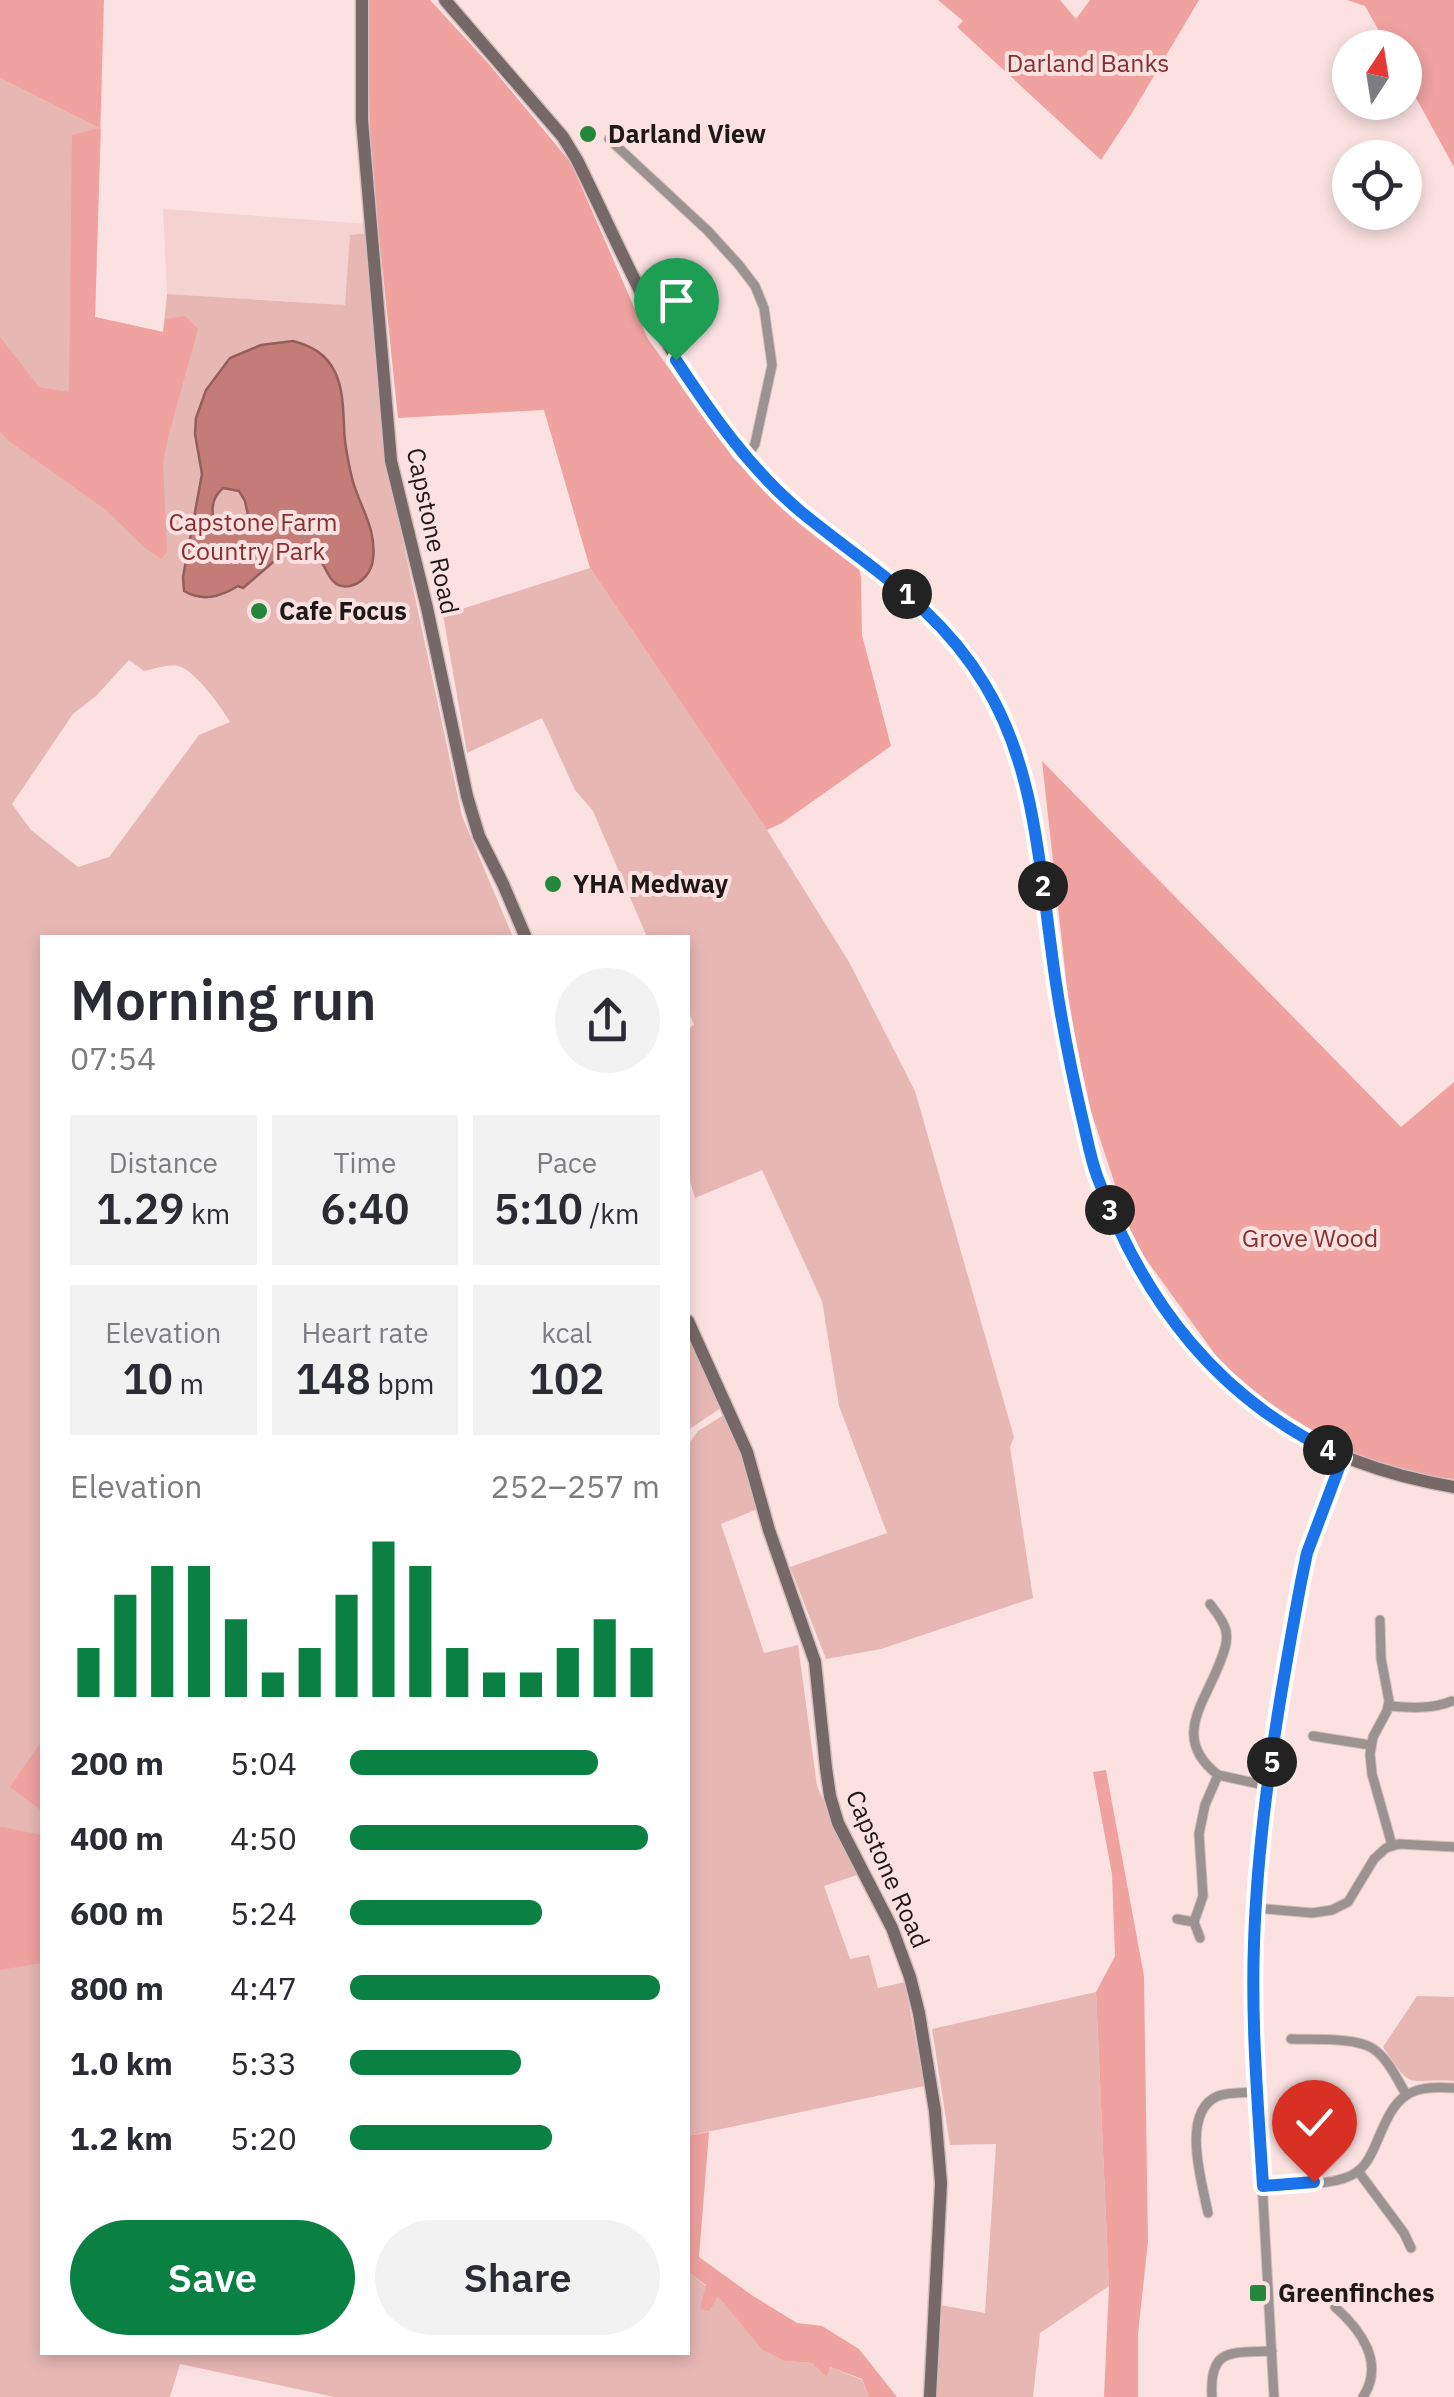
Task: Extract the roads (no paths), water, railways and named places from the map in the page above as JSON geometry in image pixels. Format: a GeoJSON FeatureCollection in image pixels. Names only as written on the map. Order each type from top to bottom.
{"type":"FeatureCollection","features":[{"type":"Feature","properties":{"kind":"street","name":"Capstone Road"},"geometry":{"type":"LineString","coordinates":[[362,0],[362,120],[392,461],[467,796],[480,836],[525,935]]}},
{"type":"Feature","properties":{"kind":"street"},"geometry":{"type":"LineString","coordinates":[[445,0],[562,136],[676,360],[712,414],[797,509],[932,615],[987,688],[1006,726],[1026,785],[1059,1011],[1096,1172],[1120,1234],[1161,1304],[1194,1349],[1225,1380],[1291,1430],[1343,1457],[1454,1487]]}},
{"type":"Feature","properties":{"kind":"street"},"geometry":{"type":"LineString","coordinates":[[609,139],[708,231],[755,286],[764,308],[772,364],[755,444],[747,457]]}},
{"type":"Feature","properties":{"kind":"street","name":"Capstone Road"},"geometry":{"type":"LineString","coordinates":[[690,1326],[746,1452],[815,1662],[826,1768],[838,1823],[892,1928],[920,2012],[935,2112],[940,2183],[930,2397]]}},
{"type":"Feature","properties":{"kind":"street"},"geometry":{"type":"LineString","coordinates":[[1274,2397],[1253,2016],[1256,1908],[1269,1786],[1302,1572],[1343,1457]]}},
{"type":"Feature","properties":{"kind":"street"},"geometry":{"type":"LineString","coordinates":[[1210,1604],[1224,1625],[1226,1640],[1192,1736],[1200,1756],[1218,1775],[1269,1786]]}},
{"type":"Feature","properties":{"kind":"street"},"geometry":{"type":"LineString","coordinates":[[1380,1620],[1389,1706],[1370,1745],[1370,1764],[1392,1845]]}},
{"type":"Feature","properties":{"kind":"street"},"geometry":{"type":"LineString","coordinates":[[1389,1706],[1418,1708],[1452,1701]]}},
{"type":"Feature","properties":{"kind":"street"},"geometry":{"type":"LineString","coordinates":[[1313,1736],[1370,1745]]}},
{"type":"Feature","properties":{"kind":"street"},"geometry":{"type":"LineString","coordinates":[[1200,1938],[1194,1922],[1202,1896],[1198,1844],[1205,1805],[1218,1775]]}},
{"type":"Feature","properties":{"kind":"street"},"geometry":{"type":"LineString","coordinates":[[1256,1908],[1312,1913],[1342,1907],[1374,1859],[1392,1845],[1454,1847]]}},
{"type":"Feature","properties":{"kind":"street"},"geometry":{"type":"LineString","coordinates":[[1177,1919],[1194,1922]]}},
{"type":"Feature","properties":{"kind":"street"},"geometry":{"type":"LineString","coordinates":[[1290,2039],[1368,2046],[1386,2062],[1406,2094]]}},
{"type":"Feature","properties":{"kind":"street"},"geometry":{"type":"LineString","coordinates":[[1263,2186],[1340,2179],[1358,2172],[1374,2150],[1394,2107],[1406,2094],[1427,2088],[1454,2088]]}},
{"type":"Feature","properties":{"kind":"street"},"geometry":{"type":"LineString","coordinates":[[1208,2213],[1197,2143],[1198,2116],[1206,2104],[1222,2095],[1258,2092]]}},
{"type":"Feature","properties":{"kind":"street"},"geometry":{"type":"LineString","coordinates":[[1358,2172],[1404,2232],[1411,2248]]}},
{"type":"Feature","properties":{"kind":"street"},"geometry":{"type":"LineString","coordinates":[[1335,2307],[1356,2328],[1367,2349],[1372,2381],[1363,2397]]}},
{"type":"Feature","properties":{"kind":"street"},"geometry":{"type":"LineString","coordinates":[[1212,2397],[1211,2373],[1217,2361],[1236,2353],[1272,2351]]}},
{"type":"Feature","properties":{"kind":"place","name":"Darland View"},"geometry":{"type":"Point","coordinates":[588,134]}},
{"type":"Feature","properties":{"kind":"place","name":"Cafe Focus"},"geometry":{"type":"Point","coordinates":[259,611]}},
{"type":"Feature","properties":{"kind":"place","name":"YHA Medway"},"geometry":{"type":"Point","coordinates":[553,884]}},
{"type":"Feature","properties":{"kind":"place","name":"Greenfinches"},"geometry":{"type":"Point","coordinates":[1258,2293]}},
{"type":"Feature","properties":{"kind":"park label","name":"Darland Banks"},"geometry":{"type":"Point","coordinates":[1088,63]}},
{"type":"Feature","properties":{"kind":"park label","name":"Capstone Farm Country Park"},"geometry":{"type":"Point","coordinates":[253,536]}},
{"type":"Feature","properties":{"kind":"park label","name":"Grove Wood"},"geometry":{"type":"Point","coordinates":[1310,1238]}}]}
